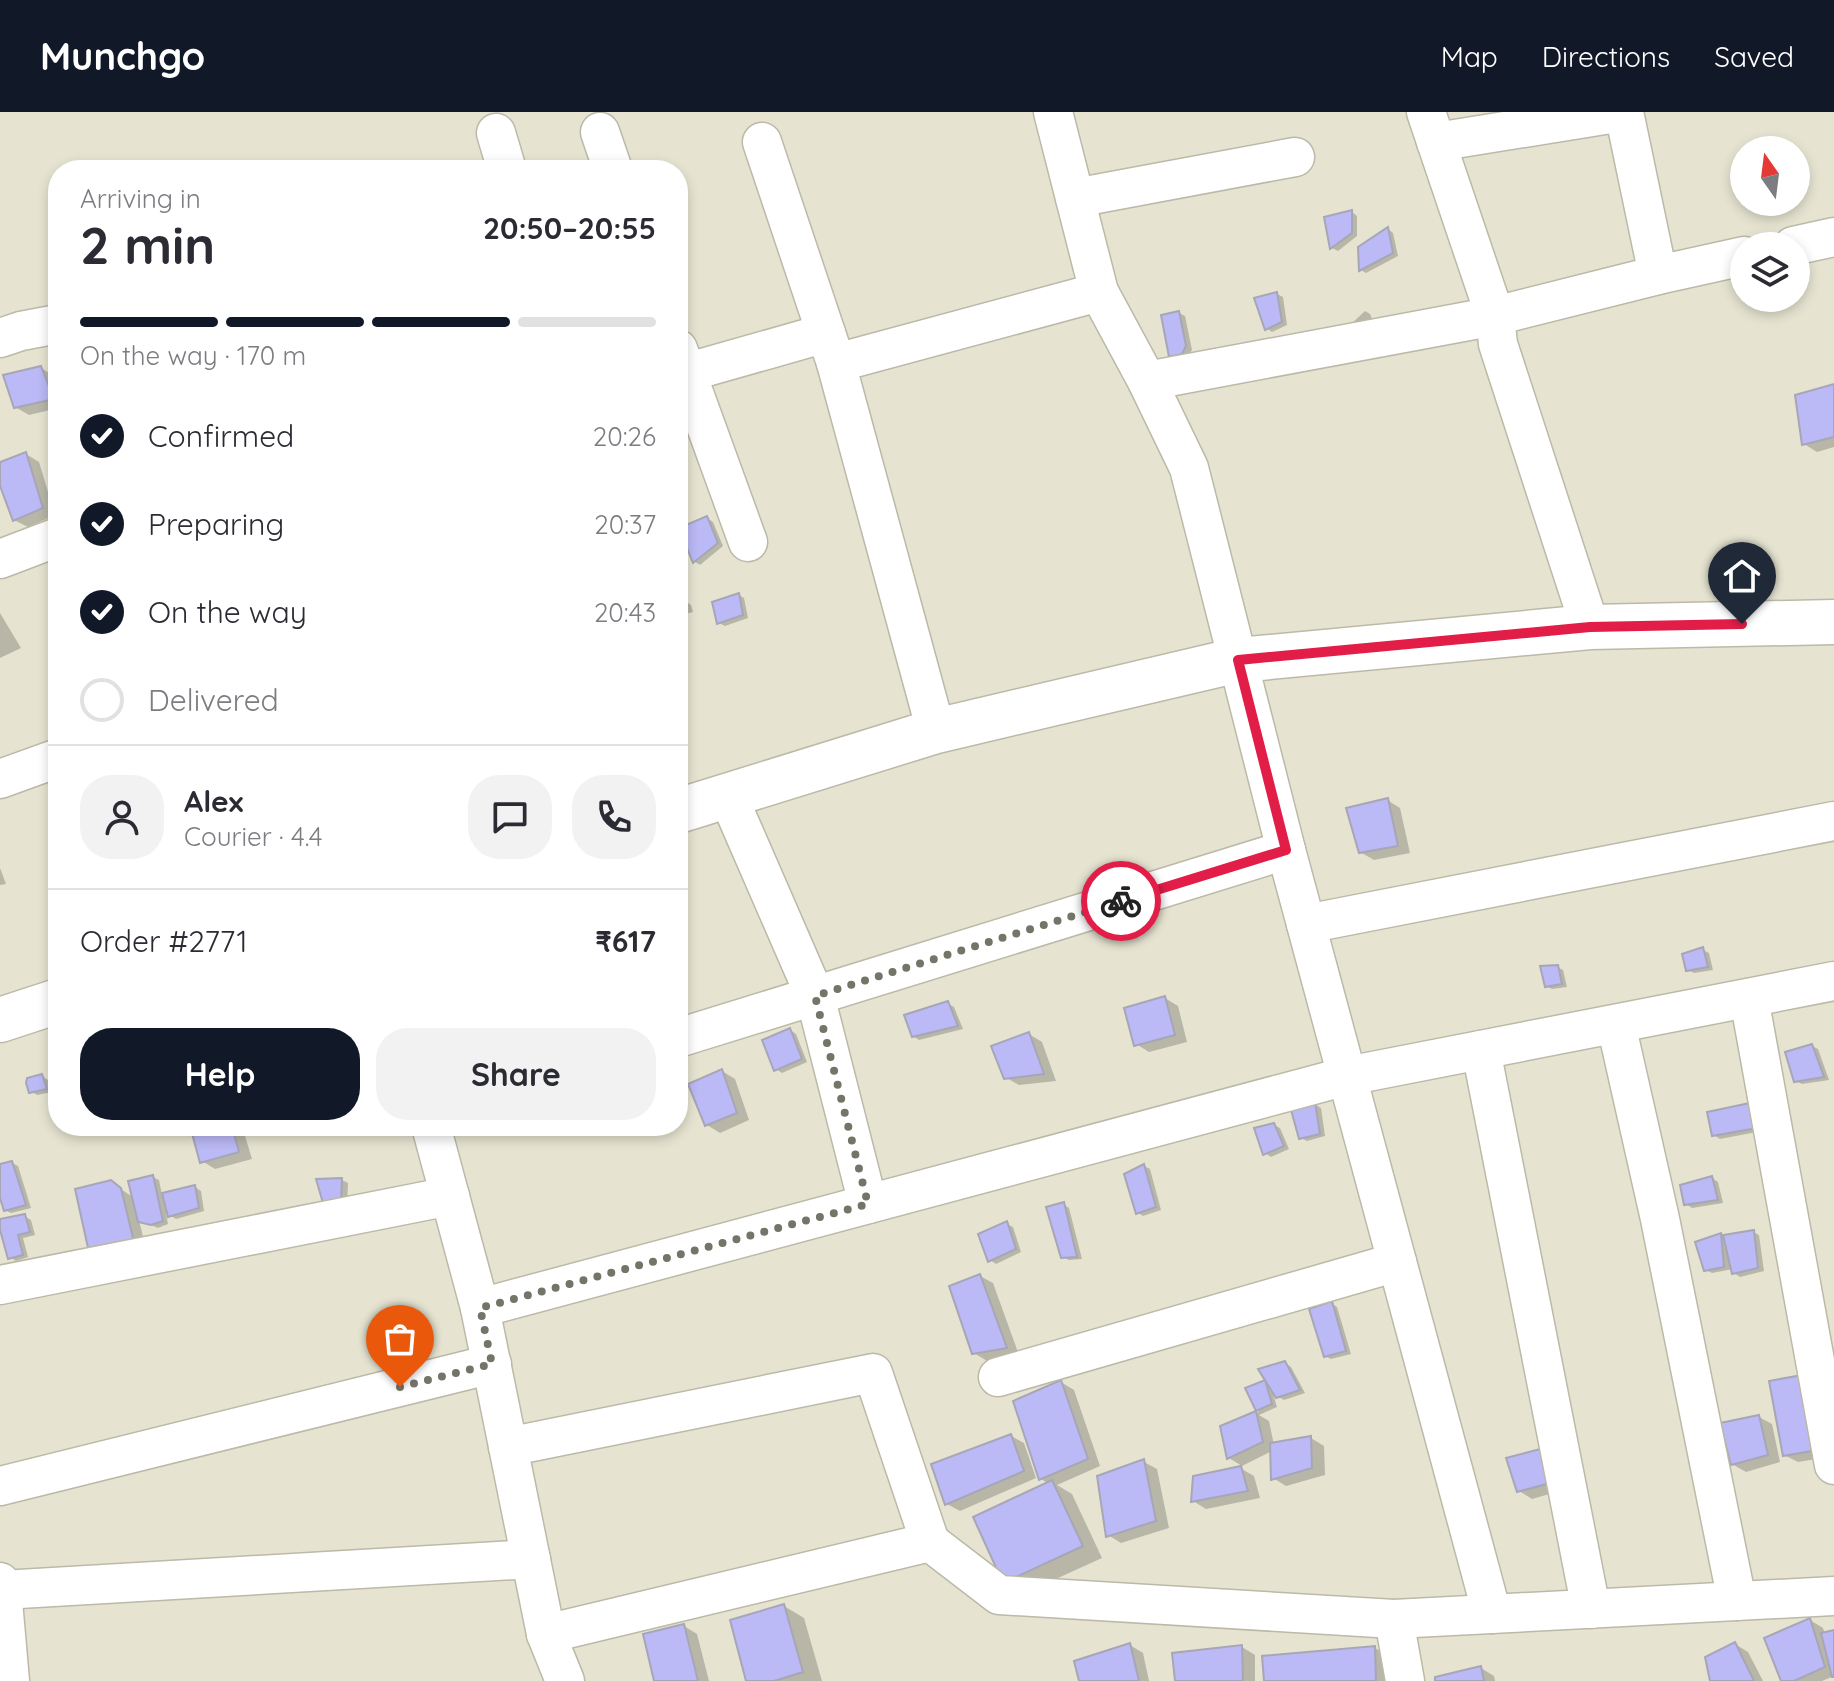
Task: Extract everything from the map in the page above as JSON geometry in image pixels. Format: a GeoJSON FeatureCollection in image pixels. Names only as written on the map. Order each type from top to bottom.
{"type":"FeatureCollection","features":[{"type":"Feature","properties":{"kind":"main road"},"geometry":{"type":"LineString","coordinates":[[688,808],[936,731],[1238,660],[1590,627],[1834,622]]}},
{"type":"Feature","properties":{"kind":"main road"},"geometry":{"type":"LineString","coordinates":[[0,1020],[48,1004]]}},
{"type":"Feature","properties":{"kind":"street"},"geometry":{"type":"LineString","coordinates":[[1053,112],[1099,292],[1189,468],[1286,850],[1492,1614]]}},
{"type":"Feature","properties":{"kind":"street"},"geometry":{"type":"LineString","coordinates":[[1590,627],[1498,344],[1495,316],[1431,127],[1624,112],[1658,275]]}},
{"type":"Feature","properties":{"kind":"street"},"geometry":{"type":"LineString","coordinates":[[600,132],[610,160]]}},
{"type":"Feature","properties":{"kind":"street"},"geometry":{"type":"LineString","coordinates":[[496,133],[504,160]]}},
{"type":"Feature","properties":{"kind":"street"},"geometry":{"type":"LineString","coordinates":[[762,142],[831,348],[936,731]]}},
{"type":"Feature","properties":{"kind":"street"},"geometry":{"type":"LineString","coordinates":[[1075,198],[1295,157]]}},
{"type":"Feature","properties":{"kind":"street"},"geometry":{"type":"LineString","coordinates":[[1810,242],[1834,237]]}},
{"type":"Feature","properties":{"kind":"street"},"geometry":{"type":"LineString","coordinates":[[1147,381],[1495,316],[1730,259]]}},
{"type":"Feature","properties":{"kind":"street"},"geometry":{"type":"LineString","coordinates":[[688,364],[831,348],[1099,292]]}},
{"type":"Feature","properties":{"kind":"street"},"geometry":{"type":"LineString","coordinates":[[0,338],[48,326]]}},
{"type":"Feature","properties":{"kind":"street"},"geometry":{"type":"LineString","coordinates":[[688,383],[748,542]]}},
{"type":"Feature","properties":{"kind":"street"},"geometry":{"type":"LineString","coordinates":[[0,559],[48,541]]}},
{"type":"Feature","properties":{"kind":"street"},"geometry":{"type":"LineString","coordinates":[[0,779],[48,762]]}},
{"type":"Feature","properties":{"kind":"street"},"geometry":{"type":"LineString","coordinates":[[728,796],[815,996],[868,1204]]}},
{"type":"Feature","properties":{"kind":"street"},"geometry":{"type":"LineString","coordinates":[[1306,924],[1834,821]]}},
{"type":"Feature","properties":{"kind":"street"},"geometry":{"type":"LineString","coordinates":[[688,1035],[1286,850]]}},
{"type":"Feature","properties":{"kind":"street"},"geometry":{"type":"LineString","coordinates":[[480,1308],[1347,1076],[1834,981]]}},
{"type":"Feature","properties":{"kind":"street"},"geometry":{"type":"LineString","coordinates":[[1749,998],[1834,1465]]}},
{"type":"Feature","properties":{"kind":"street"},"geometry":{"type":"LineString","coordinates":[[1616,1024],[1660,1219],[1737,1601]]}},
{"type":"Feature","properties":{"kind":"street"},"geometry":{"type":"LineString","coordinates":[[1481,1050],[1591,1609]]}},
{"type":"Feature","properties":{"kind":"street"},"geometry":{"type":"LineString","coordinates":[[434,1136],[480,1308],[546,1634],[565,1681]]}},
{"type":"Feature","properties":{"kind":"street"},"geometry":{"type":"LineString","coordinates":[[0,1285],[450,1196]]}},
{"type":"Feature","properties":{"kind":"street"},"geometry":{"type":"LineString","coordinates":[[998,1377],[1397,1262]]}},
{"type":"Feature","properties":{"kind":"street"},"geometry":{"type":"LineString","coordinates":[[0,1486],[492,1364]]}},
{"type":"Feature","properties":{"kind":"street"},"geometry":{"type":"LineString","coordinates":[[508,1447],[873,1373],[930,1542],[999,1595],[1394,1619],[1834,1596]]}},
{"type":"Feature","properties":{"kind":"street"},"geometry":{"type":"LineString","coordinates":[[546,1634],[930,1542]]}},
{"type":"Feature","properties":{"kind":"street"},"geometry":{"type":"LineString","coordinates":[[10,1681],[1,1586],[531,1559]]}},
{"type":"Feature","properties":{"kind":"street"},"geometry":{"type":"LineString","coordinates":[[1394,1619],[1405,1681]]}},
{"type":"Feature","properties":{"kind":"building"},"geometry":{"type":"Polygon","coordinates":[[[1352,210],[1352,233],[1330,249],[1324,217],[1352,210]]]}},
{"type":"Feature","properties":{"kind":"building"},"geometry":{"type":"Polygon","coordinates":[[[1388,227],[1393,253],[1359,271],[1358,247],[1388,227]]]}},
{"type":"Feature","properties":{"kind":"building"},"geometry":{"type":"Polygon","coordinates":[[[1277,292],[1282,322],[1265,330],[1254,298],[1277,292]]]}},
{"type":"Feature","properties":{"kind":"building"},"geometry":{"type":"Polygon","coordinates":[[[1179,311],[1186,346],[1182,354],[1169,357],[1161,315],[1179,311]]]}},
{"type":"Feature","properties":{"kind":"building"},"geometry":{"type":"Polygon","coordinates":[[[41,366],[48,384],[48,400],[14,408],[3,375],[41,366]]]}},
{"type":"Feature","properties":{"kind":"building"},"geometry":{"type":"Polygon","coordinates":[[[1834,384],[1834,437],[1802,445],[1795,395],[1834,384]]]}},
{"type":"Feature","properties":{"kind":"building"},"geometry":{"type":"Polygon","coordinates":[[[26,452],[43,508],[13,521],[0,486],[0,462],[26,452]]]}},
{"type":"Feature","properties":{"kind":"building"},"geometry":{"type":"Polygon","coordinates":[[[707,516],[718,543],[693,563],[688,550],[688,524],[707,516]]]}},
{"type":"Feature","properties":{"kind":"building"},"geometry":{"type":"Polygon","coordinates":[[[739,593],[743,615],[717,624],[712,602],[739,593]]]}},
{"type":"Feature","properties":{"kind":"building"},"geometry":{"type":"Polygon","coordinates":[[[1388,798],[1398,846],[1359,853],[1346,808],[1388,798]]]}},
{"type":"Feature","properties":{"kind":"building"},"geometry":{"type":"Polygon","coordinates":[[[1703,947],[1708,967],[1686,971],[1682,954],[1703,947]]]}},
{"type":"Feature","properties":{"kind":"building"},"geometry":{"type":"Polygon","coordinates":[[[1558,965],[1562,984],[1545,987],[1540,966],[1558,965]]]}},
{"type":"Feature","properties":{"kind":"building"},"geometry":{"type":"Polygon","coordinates":[[[1165,996],[1175,1035],[1134,1046],[1124,1008],[1165,996]]]}},
{"type":"Feature","properties":{"kind":"building"},"geometry":{"type":"Polygon","coordinates":[[[948,1001],[958,1026],[912,1037],[904,1015],[948,1001]]]}},
{"type":"Feature","properties":{"kind":"building"},"geometry":{"type":"Polygon","coordinates":[[[790,1028],[802,1059],[774,1071],[762,1040],[790,1028]]]}},
{"type":"Feature","properties":{"kind":"building"},"geometry":{"type":"Polygon","coordinates":[[[1029,1032],[1044,1074],[1004,1079],[991,1046],[1029,1032]]]}},
{"type":"Feature","properties":{"kind":"building"},"geometry":{"type":"Polygon","coordinates":[[[1812,1044],[1824,1077],[1794,1082],[1785,1052],[1812,1044]]]}},
{"type":"Feature","properties":{"kind":"building"},"geometry":{"type":"Polygon","coordinates":[[[722,1069],[737,1113],[705,1126],[688,1084],[722,1069]]]}},
{"type":"Feature","properties":{"kind":"building"},"geometry":{"type":"Polygon","coordinates":[[[42,1074],[47,1089],[29,1093],[27,1078],[42,1074]]]}},
{"type":"Feature","properties":{"kind":"building"},"geometry":{"type":"Polygon","coordinates":[[[1315,1102],[1320,1134],[1299,1139],[1290,1106],[1315,1102]]]}},
{"type":"Feature","properties":{"kind":"building"},"geometry":{"type":"Polygon","coordinates":[[[1750,1103],[1757,1128],[1712,1136],[1707,1112],[1750,1103]]]}},
{"type":"Feature","properties":{"kind":"building"},"geometry":{"type":"Polygon","coordinates":[[[1274,1123],[1284,1146],[1263,1155],[1254,1128],[1274,1123]]]}},
{"type":"Feature","properties":{"kind":"building"},"geometry":{"type":"Polygon","coordinates":[[[193,1136],[235,1136],[239,1152],[200,1163],[193,1136]]]}},
{"type":"Feature","properties":{"kind":"building"},"geometry":{"type":"Polygon","coordinates":[[[12,1161],[26,1205],[4,1211],[0,1198],[0,1164],[12,1161]]]}},
{"type":"Feature","properties":{"kind":"building"},"geometry":{"type":"Polygon","coordinates":[[[1144,1164],[1156,1207],[1136,1214],[1124,1174],[1144,1164]]]}},
{"type":"Feature","properties":{"kind":"building"},"geometry":{"type":"Polygon","coordinates":[[[153,1175],[163,1221],[151,1225],[138,1222],[128,1181],[153,1175]]]}},
{"type":"Feature","properties":{"kind":"building"},"geometry":{"type":"Polygon","coordinates":[[[1712,1176],[1718,1200],[1684,1205],[1680,1185],[1712,1176]]]}},
{"type":"Feature","properties":{"kind":"building"},"geometry":{"type":"Polygon","coordinates":[[[342,1178],[341,1203],[323,1203],[316,1179],[342,1178]]]}},
{"type":"Feature","properties":{"kind":"building"},"geometry":{"type":"Polygon","coordinates":[[[111,1180],[121,1188],[134,1242],[90,1257],[75,1189],[111,1180]]]}},
{"type":"Feature","properties":{"kind":"building"},"geometry":{"type":"Polygon","coordinates":[[[195,1185],[199,1208],[168,1217],[162,1193],[195,1185]]]}},
{"type":"Feature","properties":{"kind":"building"},"geometry":{"type":"Polygon","coordinates":[[[1064,1202],[1077,1257],[1061,1258],[1046,1207],[1064,1202]]]}},
{"type":"Feature","properties":{"kind":"building"},"geometry":{"type":"Polygon","coordinates":[[[25,1214],[30,1232],[18,1235],[23,1255],[8,1259],[0,1219],[25,1214]]]}},
{"type":"Feature","properties":{"kind":"building"},"geometry":{"type":"Polygon","coordinates":[[[1007,1221],[1016,1249],[988,1262],[978,1234],[1007,1221]]]}},
{"type":"Feature","properties":{"kind":"building"},"geometry":{"type":"Polygon","coordinates":[[[1754,1230],[1758,1268],[1732,1274],[1723,1235],[1754,1230]]]}},
{"type":"Feature","properties":{"kind":"building"},"geometry":{"type":"Polygon","coordinates":[[[1721,1233],[1724,1267],[1704,1271],[1695,1242],[1721,1233]]]}},
{"type":"Feature","properties":{"kind":"building"},"geometry":{"type":"Polygon","coordinates":[[[980,1274],[1007,1348],[972,1354],[949,1286],[980,1274]]]}},
{"type":"Feature","properties":{"kind":"building"},"geometry":{"type":"Polygon","coordinates":[[[1332,1301],[1346,1351],[1324,1357],[1309,1309],[1332,1301]]]}},
{"type":"Feature","properties":{"kind":"building"},"geometry":{"type":"Polygon","coordinates":[[[1285,1361],[1300,1390],[1276,1398],[1258,1369],[1285,1361]]]}},
{"type":"Feature","properties":{"kind":"building"},"geometry":{"type":"Polygon","coordinates":[[[1808,1374],[1823,1449],[1783,1456],[1769,1381],[1808,1374]]]}},
{"type":"Feature","properties":{"kind":"building"},"geometry":{"type":"Polygon","coordinates":[[[1061,1380],[1088,1459],[1039,1480],[1013,1401],[1061,1380]]]}},
{"type":"Feature","properties":{"kind":"building"},"geometry":{"type":"Polygon","coordinates":[[[1265,1380],[1272,1404],[1256,1411],[1245,1388],[1265,1380]]]}},
{"type":"Feature","properties":{"kind":"building"},"geometry":{"type":"Polygon","coordinates":[[[1256,1411],[1263,1442],[1227,1459],[1220,1426],[1256,1411]]]}},
{"type":"Feature","properties":{"kind":"building"},"geometry":{"type":"Polygon","coordinates":[[[1759,1415],[1768,1455],[1731,1465],[1720,1423],[1759,1415]]]}},
{"type":"Feature","properties":{"kind":"building"},"geometry":{"type":"Polygon","coordinates":[[[1011,1434],[1024,1471],[945,1505],[931,1464],[1011,1434]]]}},
{"type":"Feature","properties":{"kind":"building"},"geometry":{"type":"Polygon","coordinates":[[[1311,1436],[1312,1468],[1271,1480],[1270,1443],[1311,1436]]]}},
{"type":"Feature","properties":{"kind":"building"},"geometry":{"type":"Polygon","coordinates":[[[1548,1447],[1558,1481],[1517,1492],[1506,1458],[1548,1447]]]}},
{"type":"Feature","properties":{"kind":"building"},"geometry":{"type":"Polygon","coordinates":[[[1144,1459],[1156,1521],[1106,1537],[1097,1476],[1144,1459]]]}},
{"type":"Feature","properties":{"kind":"building"},"geometry":{"type":"Polygon","coordinates":[[[1241,1466],[1248,1491],[1191,1502],[1193,1476],[1241,1466]]]}},
{"type":"Feature","properties":{"kind":"building"},"geometry":{"type":"Polygon","coordinates":[[[1052,1480],[1083,1546],[1003,1583],[973,1517],[1052,1480]]]}},
{"type":"Feature","properties":{"kind":"building"},"geometry":{"type":"Polygon","coordinates":[[[784,1604],[803,1672],[774,1681],[746,1681],[730,1620],[784,1604]]]}},
{"type":"Feature","properties":{"kind":"building"},"geometry":{"type":"Polygon","coordinates":[[[1810,1618],[1825,1667],[1794,1681],[1781,1681],[1764,1638],[1810,1618]]]}},
{"type":"Feature","properties":{"kind":"building"},"geometry":{"type":"Polygon","coordinates":[[[684,1624],[698,1681],[654,1681],[643,1634],[684,1624]]]}},
{"type":"Feature","properties":{"kind":"building"},"geometry":{"type":"Polygon","coordinates":[[[1834,1630],[1834,1677],[1832,1677],[1821,1633],[1834,1630]]]}},
{"type":"Feature","properties":{"kind":"building"},"geometry":{"type":"Polygon","coordinates":[[[1735,1642],[1754,1681],[1710,1681],[1705,1657],[1735,1642]]]}},
{"type":"Feature","properties":{"kind":"building"},"geometry":{"type":"Polygon","coordinates":[[[1130,1643],[1139,1681],[1079,1681],[1074,1661],[1130,1643]]]}},
{"type":"Feature","properties":{"kind":"building"},"geometry":{"type":"Polygon","coordinates":[[[1242,1645],[1243,1681],[1175,1681],[1172,1653],[1242,1645]]]}},
{"type":"Feature","properties":{"kind":"building"},"geometry":{"type":"Polygon","coordinates":[[[1375,1646],[1376,1681],[1264,1681],[1262,1656],[1375,1646]]]}},
{"type":"Feature","properties":{"kind":"building"},"geometry":{"type":"Polygon","coordinates":[[[1481,1666],[1484,1681],[1435,1681],[1435,1677],[1481,1666]]]}},
{"type":"Feature","properties":{"kind":"way so far"},"geometry":{"type":"LineString","coordinates":[[400,1387],[492,1364],[480,1308],[868,1204],[815,996],[1121,901]]}},
{"type":"Feature","properties":{"kind":"route"},"geometry":{"type":"LineString","coordinates":[[1121,901],[1286,850],[1238,660],[1590,627],[1742,624]]}}]}
